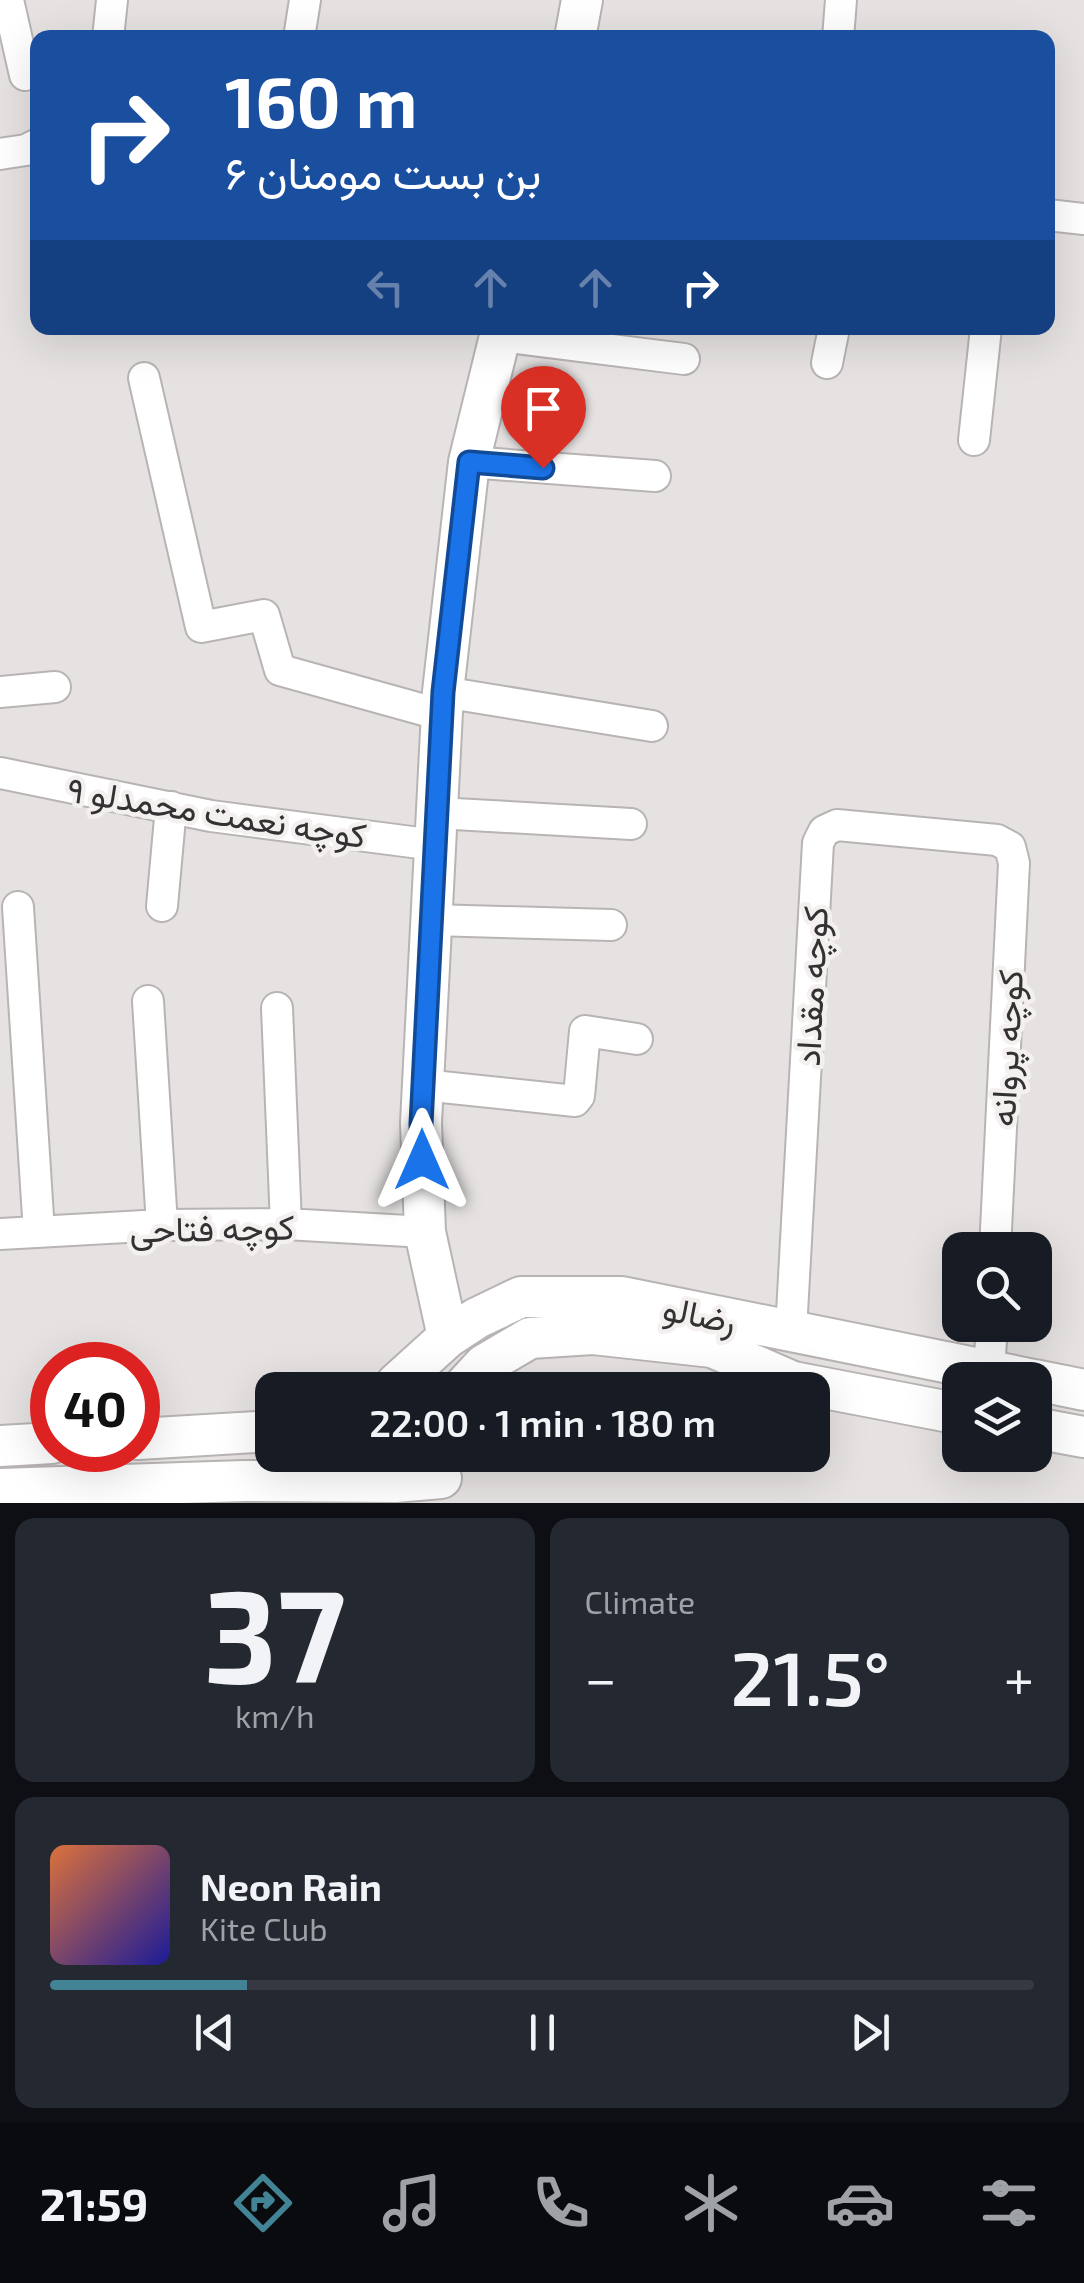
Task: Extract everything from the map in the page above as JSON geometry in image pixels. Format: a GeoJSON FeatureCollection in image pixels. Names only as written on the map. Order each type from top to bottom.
{"type":"FeatureCollection","features":[{"type":"Feature","properties":{"kind":"street"},"geometry":{"type":"LineString","coordinates":[[8,0],[26,75]]}},
{"type":"Feature","properties":{"kind":"street"},"geometry":{"type":"LineString","coordinates":[[109,30],[112,0]]}},
{"type":"Feature","properties":{"kind":"street"},"geometry":{"type":"LineString","coordinates":[[300,30],[305,0]]}},
{"type":"Feature","properties":{"kind":"street"},"geometry":{"type":"LineString","coordinates":[[576,30],[582,0]]}},
{"type":"Feature","properties":{"kind":"street"},"geometry":{"type":"LineString","coordinates":[[839,30],[841,0]]}},
{"type":"Feature","properties":{"kind":"street"},"geometry":{"type":"LineString","coordinates":[[0,154],[30,148]]}},
{"type":"Feature","properties":{"kind":"street"},"geometry":{"type":"LineString","coordinates":[[1055,216],[1084,219]]}},
{"type":"Feature","properties":{"kind":"street"},"geometry":{"type":"LineString","coordinates":[[448,1337],[425,1232],[421,1124],[442,704],[469,462],[500,335]]}},
{"type":"Feature","properties":{"kind":"street"},"geometry":{"type":"LineString","coordinates":[[521,335],[684,359]]}},
{"type":"Feature","properties":{"kind":"street"},"geometry":{"type":"LineString","coordinates":[[827,363],[833,335]]}},
{"type":"Feature","properties":{"kind":"street"},"geometry":{"type":"LineString","coordinates":[[974,440],[985,335]]}},
{"type":"Feature","properties":{"kind":"street"},"geometry":{"type":"LineString","coordinates":[[144,378],[202,627],[264,615],[280,670],[442,704],[652,726]]}},
{"type":"Feature","properties":{"kind":"street"},"geometry":{"type":"LineString","coordinates":[[469,462],[655,476]]}},
{"type":"Feature","properties":{"kind":"street"},"geometry":{"type":"LineString","coordinates":[[0,692],[55,687]]}},
{"type":"Feature","properties":{"kind":"street","name":"کوچه نعمت محمدلو ۹"},"geometry":{"type":"LineString","coordinates":[[0,773],[211,816],[436,829],[631,824]]}},
{"type":"Feature","properties":{"kind":"street"},"geometry":{"type":"LineString","coordinates":[[162,906],[171,807]]}},
{"type":"Feature","properties":{"kind":"street","name":"کوچه مقداد"},"geometry":{"type":"LineString","coordinates":[[791,1332],[818,844],[824,831],[837,826],[997,840],[1010,846]]}},
{"type":"Feature","properties":{"kind":"street","name":"کوچه پروانه"},"geometry":{"type":"LineString","coordinates":[[996,1232],[1014,863],[1010,846]]}},
{"type":"Feature","properties":{"kind":"street"},"geometry":{"type":"LineString","coordinates":[[18,907],[38,1232]]}},
{"type":"Feature","properties":{"kind":"street"},"geometry":{"type":"LineString","coordinates":[[432,920],[611,924]]}},
{"type":"Feature","properties":{"kind":"street"},"geometry":{"type":"LineString","coordinates":[[148,1001],[162,1226]]}},
{"type":"Feature","properties":{"kind":"street"},"geometry":{"type":"LineString","coordinates":[[278,1008],[286,1224]]}},
{"type":"Feature","properties":{"kind":"street"},"geometry":{"type":"LineString","coordinates":[[424,1085],[575,1101],[579,1096],[584,1031],[637,1040]]}},
{"type":"Feature","properties":{"kind":"street","name":"کوچه فتاحی"},"geometry":{"type":"LineString","coordinates":[[0,1234],[286,1224],[425,1232]]}},
{"type":"Feature","properties":{"kind":"street","name":"رضالو"},"geometry":{"type":"LineString","coordinates":[[409,1372],[448,1337],[521,1297],[622,1297],[943,1362]]}},
{"type":"Feature","properties":{"kind":"street","name":"رضالو"},"geometry":{"type":"LineString","coordinates":[[478,1372],[530,1338],[594,1334],[712,1346],[770,1372]]}},
{"type":"Feature","properties":{"kind":"street","name":"رضالو"},"geometry":{"type":"LineString","coordinates":[[1052,1384],[1084,1390]]}},
{"type":"Feature","properties":{"kind":"street","name":"رضالو"},"geometry":{"type":"LineString","coordinates":[[830,1389],[942,1411]]}},
{"type":"Feature","properties":{"kind":"street"},"geometry":{"type":"LineString","coordinates":[[1052,1431],[1084,1437]]}},
{"type":"Feature","properties":{"kind":"street"},"geometry":{"type":"LineString","coordinates":[[160,1438],[255,1432]]}},
{"type":"Feature","properties":{"kind":"street"},"geometry":{"type":"LineString","coordinates":[[0,1446],[30,1445]]}},
{"type":"Feature","properties":{"kind":"street"},"geometry":{"type":"LineString","coordinates":[[0,1489],[274,1492],[442,1479]]}},
{"type":"Feature","properties":{"kind":"route"},"geometry":{"type":"LineString","coordinates":[[422,1160],[443,692],[469,462],[543,468]]}}]}
